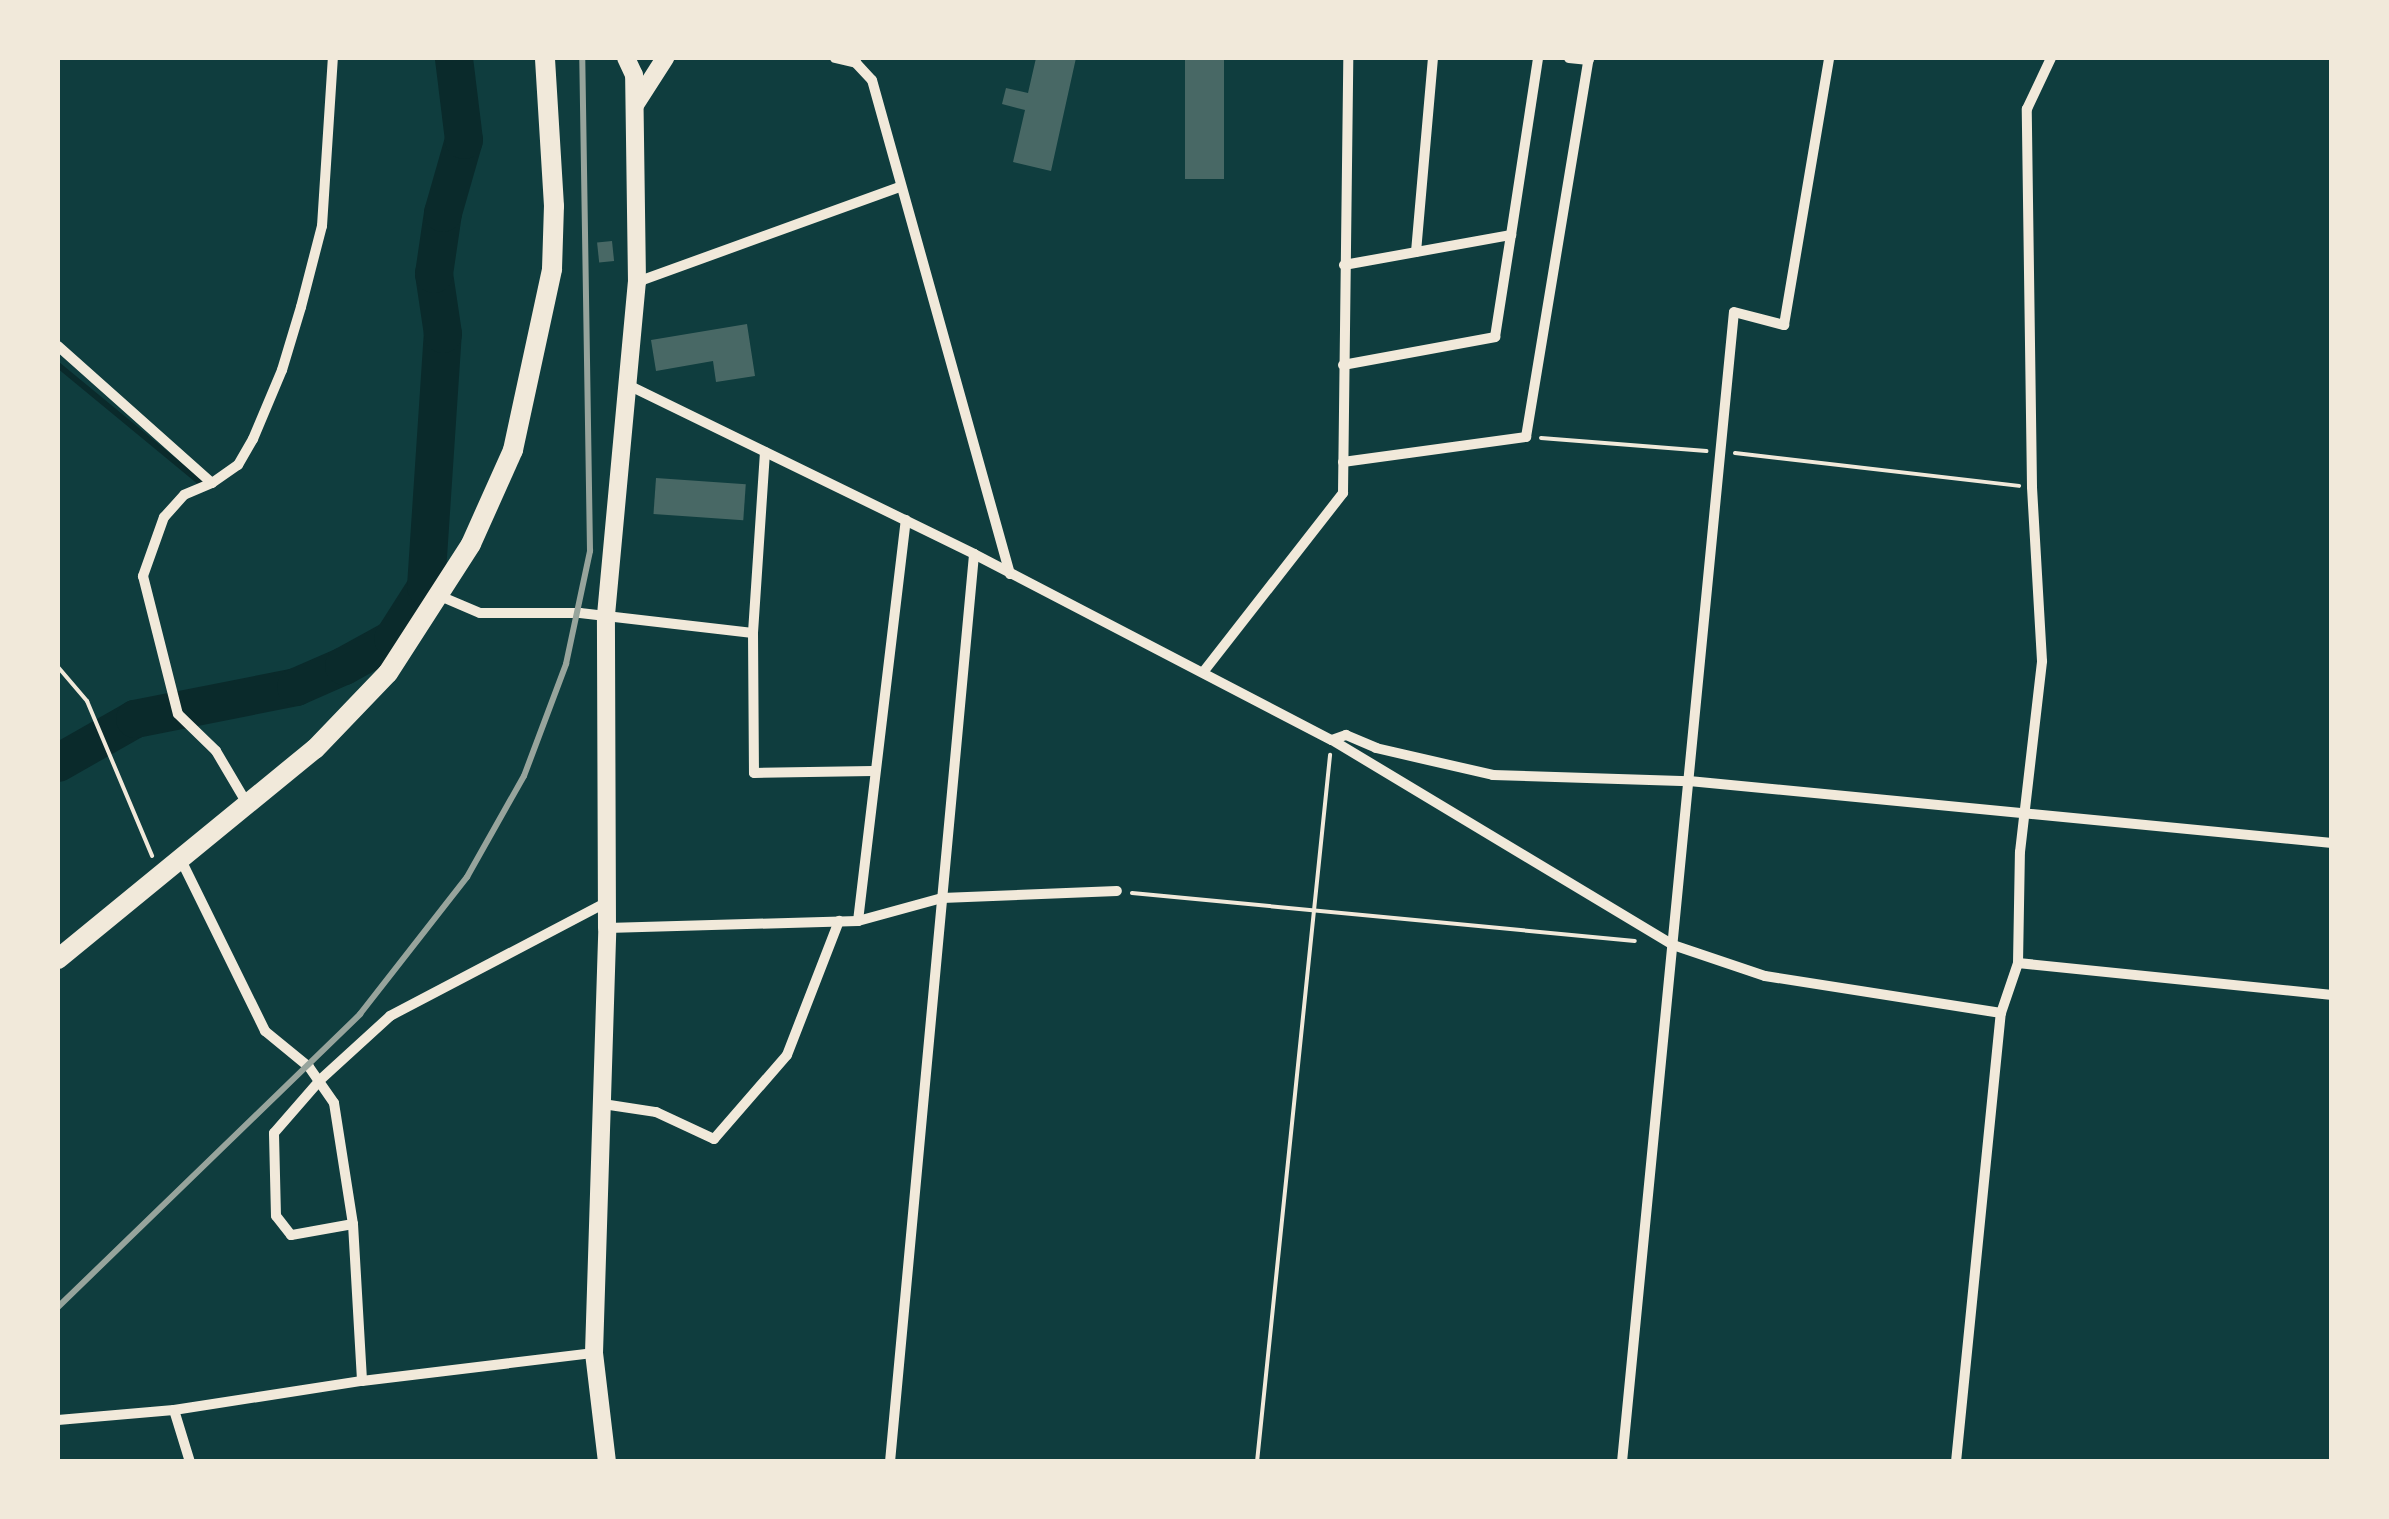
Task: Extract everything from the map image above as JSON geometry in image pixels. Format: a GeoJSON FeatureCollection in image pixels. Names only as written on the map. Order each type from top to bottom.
{"type":"FeatureCollection","features":[{"type":"Feature","properties":{"kind":"highway"},"geometry":{"type":"LineString","coordinates":[[58,959],[314,749],[376,686],[440,596],[471,544],[513,450],[540,340],[552,269],[554,206],[545,58]]}},
{"type":"Feature","properties":{"kind":"main road"},"geometry":{"type":"LineString","coordinates":[[607,1462],[594,1353],[607,902],[606,615],[637,282],[634,75],[626,58]]}},
{"type":"Feature","properties":{"kind":"main road"},"geometry":{"type":"LineString","coordinates":[[635,105],[665,58]]}},
{"type":"Feature","properties":{"kind":"street"},"geometry":{"type":"LineString","coordinates":[[246,802],[216,751],[178,714],[144,576],[164,517],[184,495],[212,483],[238,465],[254,439],[301,308],[322,226],[333,58]]}},
{"type":"Feature","properties":{"kind":"street"},"geometry":{"type":"LineString","coordinates":[[834,58],[856,63],[872,80],[1011,575]]}},
{"type":"Feature","properties":{"kind":"street"},"geometry":{"type":"LineString","coordinates":[[1204,671],[1343,493],[1348,58]]}},
{"type":"Feature","properties":{"kind":"street"},"geometry":{"type":"LineString","coordinates":[[1416,252],[1433,58]]}},
{"type":"Feature","properties":{"kind":"street"},"geometry":{"type":"LineString","coordinates":[[1343,365],[1495,337],[1538,58]]}},
{"type":"Feature","properties":{"kind":"street"},"geometry":{"type":"LineString","coordinates":[[1343,462],[1526,436],[1589,59],[1570,58]]}},
{"type":"Feature","properties":{"kind":"street"},"geometry":{"type":"LineString","coordinates":[[1622,1462],[1734,312],[1784,325],[1829,58]]}},
{"type":"Feature","properties":{"kind":"street"},"geometry":{"type":"LineString","coordinates":[[1956,1462],[2000,1013],[2018,963],[2024,814],[2042,661],[2032,487],[2027,109],[2051,58]]}},
{"type":"Feature","properties":{"kind":"street"},"geometry":{"type":"LineString","coordinates":[[637,282],[900,187]]}},
{"type":"Feature","properties":{"kind":"street"},"geometry":{"type":"LineString","coordinates":[[1344,265],[1510,235]]}},
{"type":"Feature","properties":{"kind":"street"},"geometry":{"type":"LineString","coordinates":[[58,346],[212,483]]}},
{"type":"Feature","properties":{"kind":"street"},"geometry":{"type":"LineString","coordinates":[[626,384],[1204,671],[1332,740],[1674,945],[1765,976],[2000,1013]]}},
{"type":"Feature","properties":{"kind":"street"},"geometry":{"type":"LineString","coordinates":[[765,452],[753,633],[754,773],[873,771]]}},
{"type":"Feature","properties":{"kind":"street"},"geometry":{"type":"LineString","coordinates":[[858,920],[906,520]]}},
{"type":"Feature","properties":{"kind":"street"},"geometry":{"type":"LineString","coordinates":[[890,1462],[974,554]]}},
{"type":"Feature","properties":{"kind":"street"},"geometry":{"type":"LineString","coordinates":[[440,596],[480,614],[606,615],[753,633]]}},
{"type":"Feature","properties":{"kind":"street"},"geometry":{"type":"LineString","coordinates":[[1332,740],[1346,735],[1376,748],[1493,775],[1689,781],[2332,843]]}},
{"type":"Feature","properties":{"kind":"street"},"geometry":{"type":"LineString","coordinates":[[180,857],[265,1031],[320,1080],[334,1103],[343,1138],[354,1224],[362,1381]]}},
{"type":"Feature","properties":{"kind":"street"},"geometry":{"type":"LineString","coordinates":[[606,928],[858,920],[942,898],[1117,892]]}},
{"type":"Feature","properties":{"kind":"street"},"geometry":{"type":"LineString","coordinates":[[354,1224],[291,1235],[276,1216],[274,1133],[320,1080],[390,1016],[607,902]]}},
{"type":"Feature","properties":{"kind":"street"},"geometry":{"type":"LineString","coordinates":[[603,1104],[656,1112],[714,1138],[787,1055],[839,921]]}},
{"type":"Feature","properties":{"kind":"street"},"geometry":{"type":"LineString","coordinates":[[2018,963],[2332,995]]}},
{"type":"Feature","properties":{"kind":"street"},"geometry":{"type":"LineString","coordinates":[[58,1420],[174,1410],[362,1381],[594,1353]]}},
{"type":"Feature","properties":{"kind":"street"},"geometry":{"type":"LineString","coordinates":[[174,1410],[190,1462]]}},
{"type":"Feature","properties":{"kind":"path"},"geometry":{"type":"LineString","coordinates":[[1526,436],[1721,452],[2032,487]]}},
{"type":"Feature","properties":{"kind":"path"},"geometry":{"type":"LineString","coordinates":[[58,668],[88,701],[160,874]]}},
{"type":"Feature","properties":{"kind":"path"},"geometry":{"type":"LineString","coordinates":[[1257,1462],[1332,740]]}},
{"type":"Feature","properties":{"kind":"path"},"geometry":{"type":"LineString","coordinates":[[1117,892],[1674,945]]}},
{"type":"Feature","properties":{"kind":"building"},"geometry":{"type":"Polygon","coordinates":[[[1036,58],[1076,58],[1051,171],[1013,162],[1025,110],[1002,104],[1006,88],[1028,93],[1036,58]]]}},
{"type":"Feature","properties":{"kind":"building"},"geometry":{"type":"Polygon","coordinates":[[[1185,58],[1224,58],[1224,179],[1185,179],[1185,58]]]}},
{"type":"Feature","properties":{"kind":"building"},"geometry":{"type":"Polygon","coordinates":[[[612,241],[614,261],[599,262],[597,243],[612,241]]]}},
{"type":"Feature","properties":{"kind":"building"},"geometry":{"type":"Polygon","coordinates":[[[747,324],[755,376],[716,382],[713,361],[656,371],[651,340],[747,324]]]}},
{"type":"Feature","properties":{"kind":"building"},"geometry":{"type":"Polygon","coordinates":[[[656,478],[746,484],[743,520],[653,514],[656,478]]]}},
{"type":"Feature","properties":{"kind":"waterway"},"geometry":{"type":"LineString","coordinates":[[58,763],[135,719],[296,687],[344,666],[393,639],[426,587],[443,334],[434,274],[443,213],[464,140],[454,58]]}},
{"type":"Feature","properties":{"kind":"waterway"},"geometry":{"type":"LineString","coordinates":[[58,365],[201,483]]}},
{"type":"Feature","properties":{"kind":"railway"},"geometry":{"type":"LineString","coordinates":[[58,1307],[360,1014],[467,877],[524,776],[566,664],[590,551],[582,58]]}}]}
